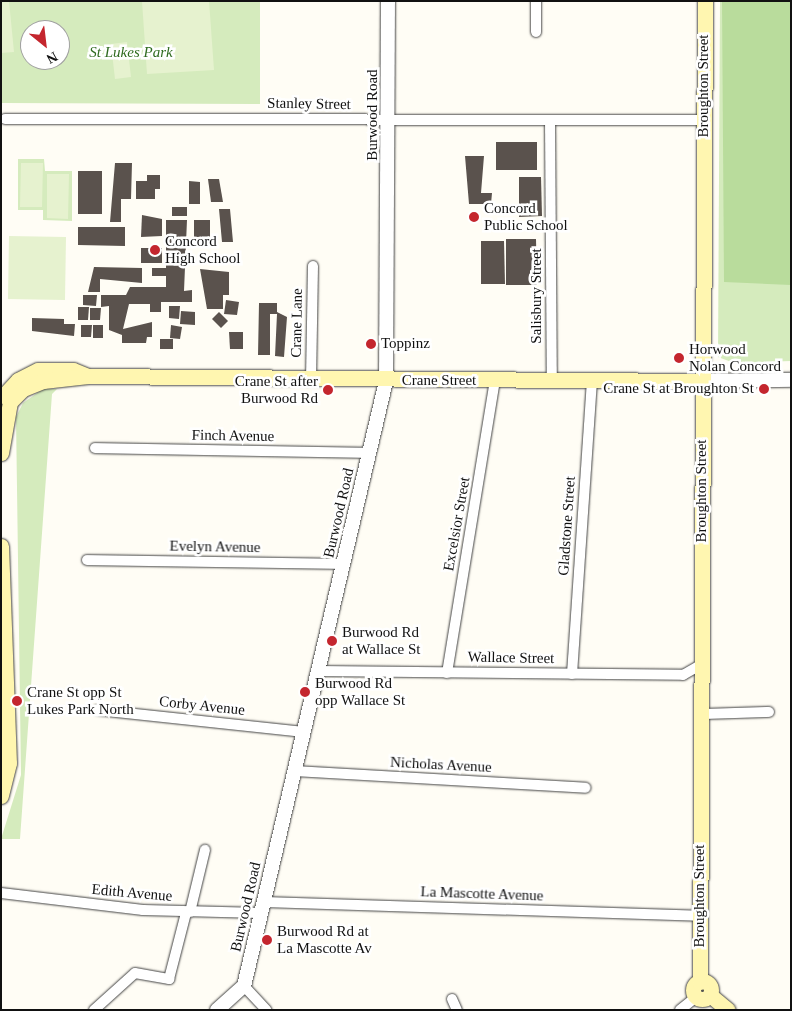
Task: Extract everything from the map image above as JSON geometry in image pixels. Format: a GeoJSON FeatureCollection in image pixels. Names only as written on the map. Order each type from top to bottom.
{"type":"FeatureCollection","features":[{"type":"Feature","properties":{"kind":"main road","name":"Broughton Street"},"geometry":{"type":"LineString","coordinates":[[703,996],[710,986],[700,982],[699,916],[705,1]]}},
{"type":"Feature","properties":{"kind":"main road","name":"Crane Street"},"geometry":{"type":"LineString","coordinates":[[1,399],[18,380],[38,370],[73,370],[88,376]]}},
{"type":"Feature","properties":{"kind":"main road","name":"Crane Street"},"geometry":{"type":"LineString","coordinates":[[1,453],[4,416],[17,394],[43,381],[88,376],[386,382],[703,381]]}},
{"type":"Feature","properties":{"kind":"main road"},"geometry":{"type":"LineString","coordinates":[[1,546],[9,764],[1,796]]}},
{"type":"Feature","properties":{"kind":"main road"},"geometry":{"type":"LineString","coordinates":[[703,996],[728,1010]]}},
{"type":"Feature","properties":{"kind":"street","name":"Burwood Road"},"geometry":{"type":"LineString","coordinates":[[244,986],[386,382],[390,121],[388,1]]}},
{"type":"Feature","properties":{"kind":"street"},"geometry":{"type":"LineString","coordinates":[[536,1],[536,32]]}},
{"type":"Feature","properties":{"kind":"street","name":"Stanley Street"},"geometry":{"type":"LineString","coordinates":[[4,119],[704,120]]}},
{"type":"Feature","properties":{"kind":"street","name":"Salisbury Street"},"geometry":{"type":"LineString","coordinates":[[550,120],[552,381]]}},
{"type":"Feature","properties":{"kind":"street","name":"Crane Lane"},"geometry":{"type":"LineString","coordinates":[[311,380],[313,266]]}},
{"type":"Feature","properties":{"kind":"street","name":"Crane Street"},"geometry":{"type":"LineString","coordinates":[[703,381],[791,380]]}},
{"type":"Feature","properties":{"kind":"street","name":"Excelsior Street"},"geometry":{"type":"LineString","coordinates":[[447,673],[495,381]]}},
{"type":"Feature","properties":{"kind":"street","name":"Gladstone Street"},"geometry":{"type":"LineString","coordinates":[[572,674],[592,381]]}},
{"type":"Feature","properties":{"kind":"street","name":"Finch Avenue"},"geometry":{"type":"LineString","coordinates":[[96,448],[370,453]]}},
{"type":"Feature","properties":{"kind":"street","name":"Evelyn Avenue"},"geometry":{"type":"LineString","coordinates":[[87,560],[344,564]]}},
{"type":"Feature","properties":{"kind":"street","name":"Wallace Street"},"geometry":{"type":"LineString","coordinates":[[318,672],[683,675],[700,665]]}},
{"type":"Feature","properties":{"kind":"street","name":"Corby Avenue"},"geometry":{"type":"LineString","coordinates":[[98,710],[304,732]]}},
{"type":"Feature","properties":{"kind":"street"},"geometry":{"type":"LineString","coordinates":[[700,714],[769,712]]}},
{"type":"Feature","properties":{"kind":"street","name":"Nicholas Avenue"},"geometry":{"type":"LineString","coordinates":[[295,771],[586,788]]}},
{"type":"Feature","properties":{"kind":"street"},"geometry":{"type":"LineString","coordinates":[[94,1010],[135,974],[169,980],[205,850]]}},
{"type":"Feature","properties":{"kind":"street","name":"Edith Avenue"},"geometry":{"type":"LineString","coordinates":[[1,893],[188,912],[262,908]]}},
{"type":"Feature","properties":{"kind":"street","name":"La Mascotte Avenue"},"geometry":{"type":"LineString","coordinates":[[262,908],[699,916]]}},
{"type":"Feature","properties":{"kind":"street"},"geometry":{"type":"LineString","coordinates":[[217,1010],[244,986],[266,1010]]}},
{"type":"Feature","properties":{"kind":"street"},"geometry":{"type":"LineString","coordinates":[[680,1010],[703,996]]}},
{"type":"Feature","properties":{"kind":"street"},"geometry":{"type":"LineString","coordinates":[[452,998],[457,1010]]}},
{"type":"Feature","properties":{"kind":"green space","name":"St Lukes Park"},"geometry":{"type":"Polygon","coordinates":[[[1,1],[260,1],[260,104],[1,103],[1,1]]]}},
{"type":"Feature","properties":{"kind":"green space"},"geometry":{"type":"Polygon","coordinates":[[[1,1],[9,1],[14,52],[1,53],[1,1]]]}},
{"type":"Feature","properties":{"kind":"green space"},"geometry":{"type":"Polygon","coordinates":[[[142,1],[209,1],[214,70],[147,74],[142,1]]]}},
{"type":"Feature","properties":{"kind":"green space"},"geometry":{"type":"Polygon","coordinates":[[[720,1],[791,1],[791,361],[734,363],[718,357],[720,1]]]}},
{"type":"Feature","properties":{"kind":"green space"},"geometry":{"type":"Polygon","coordinates":[[[722,1],[791,1],[791,285],[724,282],[722,1]]]}},
{"type":"Feature","properties":{"kind":"green space"},"geometry":{"type":"Polygon","coordinates":[[[127,42],[131,77],[115,79],[111,44],[127,42]]]}},
{"type":"Feature","properties":{"kind":"green space"},"geometry":{"type":"Polygon","coordinates":[[[18,159],[44,159],[45,171],[72,171],[72,221],[43,220],[43,210],[18,210],[18,159]]]}},
{"type":"Feature","properties":{"kind":"green space"},"geometry":{"type":"Polygon","coordinates":[[[21,163],[43,163],[42,207],[20,207],[21,163]]]}},
{"type":"Feature","properties":{"kind":"green space"},"geometry":{"type":"Polygon","coordinates":[[[47,174],[69,174],[68,219],[47,218],[47,174]]]}},
{"type":"Feature","properties":{"kind":"green space"},"geometry":{"type":"Polygon","coordinates":[[[9,236],[66,237],[65,300],[8,299],[9,236]]]}},
{"type":"Feature","properties":{"kind":"green space"},"geometry":{"type":"Polygon","coordinates":[[[43,389],[57,389],[52,394],[20,839],[1,839],[21,775],[16,417],[23,403],[43,389]]]}},
{"type":"Feature","properties":{"kind":"building"},"geometry":{"type":"Polygon","coordinates":[[[496,142],[537,142],[537,170],[496,170],[496,142]]]}},
{"type":"Feature","properties":{"kind":"building"},"geometry":{"type":"Polygon","coordinates":[[[465,156],[484,156],[481,193],[492,193],[491,204],[469,204],[465,156]]]}},
{"type":"Feature","properties":{"kind":"building"},"geometry":{"type":"Polygon","coordinates":[[[115,163],[132,163],[131,199],[121,199],[121,222],[110,222],[115,163]]]}},
{"type":"Feature","properties":{"kind":"building"},"geometry":{"type":"Polygon","coordinates":[[[78,171],[102,171],[102,214],[78,214],[78,171]]]}},
{"type":"Feature","properties":{"kind":"building"},"geometry":{"type":"Polygon","coordinates":[[[147,175],[160,175],[160,189],[155,189],[155,199],[136,199],[136,181],[147,181],[147,175]]]}},
{"type":"Feature","properties":{"kind":"building"},"geometry":{"type":"Polygon","coordinates":[[[519,177],[541,177],[542,216],[519,217],[519,177]]]}},
{"type":"Feature","properties":{"kind":"building"},"geometry":{"type":"Polygon","coordinates":[[[208,179],[219,179],[223,202],[211,202],[208,179]]]}},
{"type":"Feature","properties":{"kind":"building"},"geometry":{"type":"Polygon","coordinates":[[[189,181],[200,182],[200,204],[189,204],[189,181]]]}},
{"type":"Feature","properties":{"kind":"building"},"geometry":{"type":"Polygon","coordinates":[[[172,207],[187,207],[187,216],[172,216],[172,207]]]}},
{"type":"Feature","properties":{"kind":"building"},"geometry":{"type":"Polygon","coordinates":[[[219,209],[230,209],[233,242],[222,242],[219,209]]]}},
{"type":"Feature","properties":{"kind":"building"},"geometry":{"type":"Polygon","coordinates":[[[142,215],[162,219],[162,236],[141,237],[142,215]]]}},
{"type":"Feature","properties":{"kind":"building"},"geometry":{"type":"Polygon","coordinates":[[[166,220],[187,220],[184,291],[192,290],[192,302],[161,302],[161,312],[150,312],[150,304],[129,304],[123,329],[152,322],[152,337],[147,337],[146,343],[122,343],[122,335],[109,330],[109,306],[101,307],[101,295],[126,295],[130,287],[166,287],[166,276],[152,276],[152,268],[166,268],[166,220]]]}},
{"type":"Feature","properties":{"kind":"building"},"geometry":{"type":"Polygon","coordinates":[[[194,220],[210,220],[210,245],[194,245],[194,220]]]}},
{"type":"Feature","properties":{"kind":"building"},"geometry":{"type":"Polygon","coordinates":[[[78,227],[125,227],[125,246],[78,245],[78,227]]]}},
{"type":"Feature","properties":{"kind":"building"},"geometry":{"type":"Polygon","coordinates":[[[506,239],[536,239],[537,285],[506,285],[506,239]]]}},
{"type":"Feature","properties":{"kind":"building"},"geometry":{"type":"Polygon","coordinates":[[[481,241],[504,241],[505,284],[481,284],[481,241]]]}},
{"type":"Feature","properties":{"kind":"building"},"geometry":{"type":"Polygon","coordinates":[[[141,248],[162,248],[162,263],[141,263],[141,248]]]}},
{"type":"Feature","properties":{"kind":"building"},"geometry":{"type":"Polygon","coordinates":[[[94,267],[142,268],[142,283],[100,279],[100,292],[88,292],[94,267]]]}},
{"type":"Feature","properties":{"kind":"building"},"geometry":{"type":"Polygon","coordinates":[[[200,269],[229,272],[229,295],[223,295],[223,309],[207,309],[200,269]]]}},
{"type":"Feature","properties":{"kind":"building"},"geometry":{"type":"Polygon","coordinates":[[[83,295],[97,295],[96,306],[83,305],[83,295]]]}},
{"type":"Feature","properties":{"kind":"building"},"geometry":{"type":"Polygon","coordinates":[[[226,300],[239,302],[237,315],[224,314],[226,300]]]}},
{"type":"Feature","properties":{"kind":"building"},"geometry":{"type":"Polygon","coordinates":[[[259,303],[277,303],[277,312],[287,317],[284,357],[275,356],[277,314],[270,314],[270,355],[258,355],[259,303]]]}},
{"type":"Feature","properties":{"kind":"building"},"geometry":{"type":"Polygon","coordinates":[[[169,306],[180,306],[179,319],[169,318],[169,306]]]}},
{"type":"Feature","properties":{"kind":"building"},"geometry":{"type":"Polygon","coordinates":[[[78,307],[89,307],[88,320],[78,320],[78,307]]]}},
{"type":"Feature","properties":{"kind":"building"},"geometry":{"type":"Polygon","coordinates":[[[90,308],[101,308],[100,320],[90,320],[90,308]]]}},
{"type":"Feature","properties":{"kind":"building"},"geometry":{"type":"Polygon","coordinates":[[[181,311],[195,312],[195,325],[180,324],[181,311]]]}},
{"type":"Feature","properties":{"kind":"building"},"geometry":{"type":"Polygon","coordinates":[[[219,312],[228,321],[221,328],[212,319],[219,312]]]}},
{"type":"Feature","properties":{"kind":"building"},"geometry":{"type":"Polygon","coordinates":[[[32,318],[64,319],[64,324],[75,324],[74,336],[32,331],[32,318]]]}},
{"type":"Feature","properties":{"kind":"building"},"geometry":{"type":"Polygon","coordinates":[[[81,325],[92,325],[91,337],[81,337],[81,325]]]}},
{"type":"Feature","properties":{"kind":"building"},"geometry":{"type":"Polygon","coordinates":[[[93,325],[103,325],[103,338],[93,338],[93,325]]]}},
{"type":"Feature","properties":{"kind":"building"},"geometry":{"type":"Polygon","coordinates":[[[171,325],[182,327],[180,339],[170,338],[171,325]]]}},
{"type":"Feature","properties":{"kind":"building"},"geometry":{"type":"Polygon","coordinates":[[[229,332],[243,332],[243,349],[230,349],[229,332]]]}},
{"type":"Feature","properties":{"kind":"building"},"geometry":{"type":"Polygon","coordinates":[[[160,339],[173,339],[173,349],[160,349],[160,339]]]}},
{"type":"Feature","properties":{"kind":"place","name":"Concord Public School"},"geometry":{"type":"Point","coordinates":[474,217]}},
{"type":"Feature","properties":{"kind":"place","name":"Concord High School"},"geometry":{"type":"Point","coordinates":[155,250]}},
{"type":"Feature","properties":{"kind":"place","name":"Toppinz"},"geometry":{"type":"Point","coordinates":[371,344]}},
{"type":"Feature","properties":{"kind":"place","name":"Horwood Nolan Concord"},"geometry":{"type":"Point","coordinates":[679,358]}},
{"type":"Feature","properties":{"kind":"place","name":"Crane St at Broughton St"},"geometry":{"type":"Point","coordinates":[764,389]}},
{"type":"Feature","properties":{"kind":"place","name":"Crane St after Burwood Rd"},"geometry":{"type":"Point","coordinates":[328,390]}},
{"type":"Feature","properties":{"kind":"place","name":"Burwood Rd at Wallace St"},"geometry":{"type":"Point","coordinates":[332,641]}},
{"type":"Feature","properties":{"kind":"place","name":"Burwood Rd opp Wallace St"},"geometry":{"type":"Point","coordinates":[305,692]}},
{"type":"Feature","properties":{"kind":"place","name":"Crane St opp St Lukes Park North"},"geometry":{"type":"Point","coordinates":[17,701]}},
{"type":"Feature","properties":{"kind":"place","name":"Burwood Rd at La Mascotte Av"},"geometry":{"type":"Point","coordinates":[267,940]}}]}
